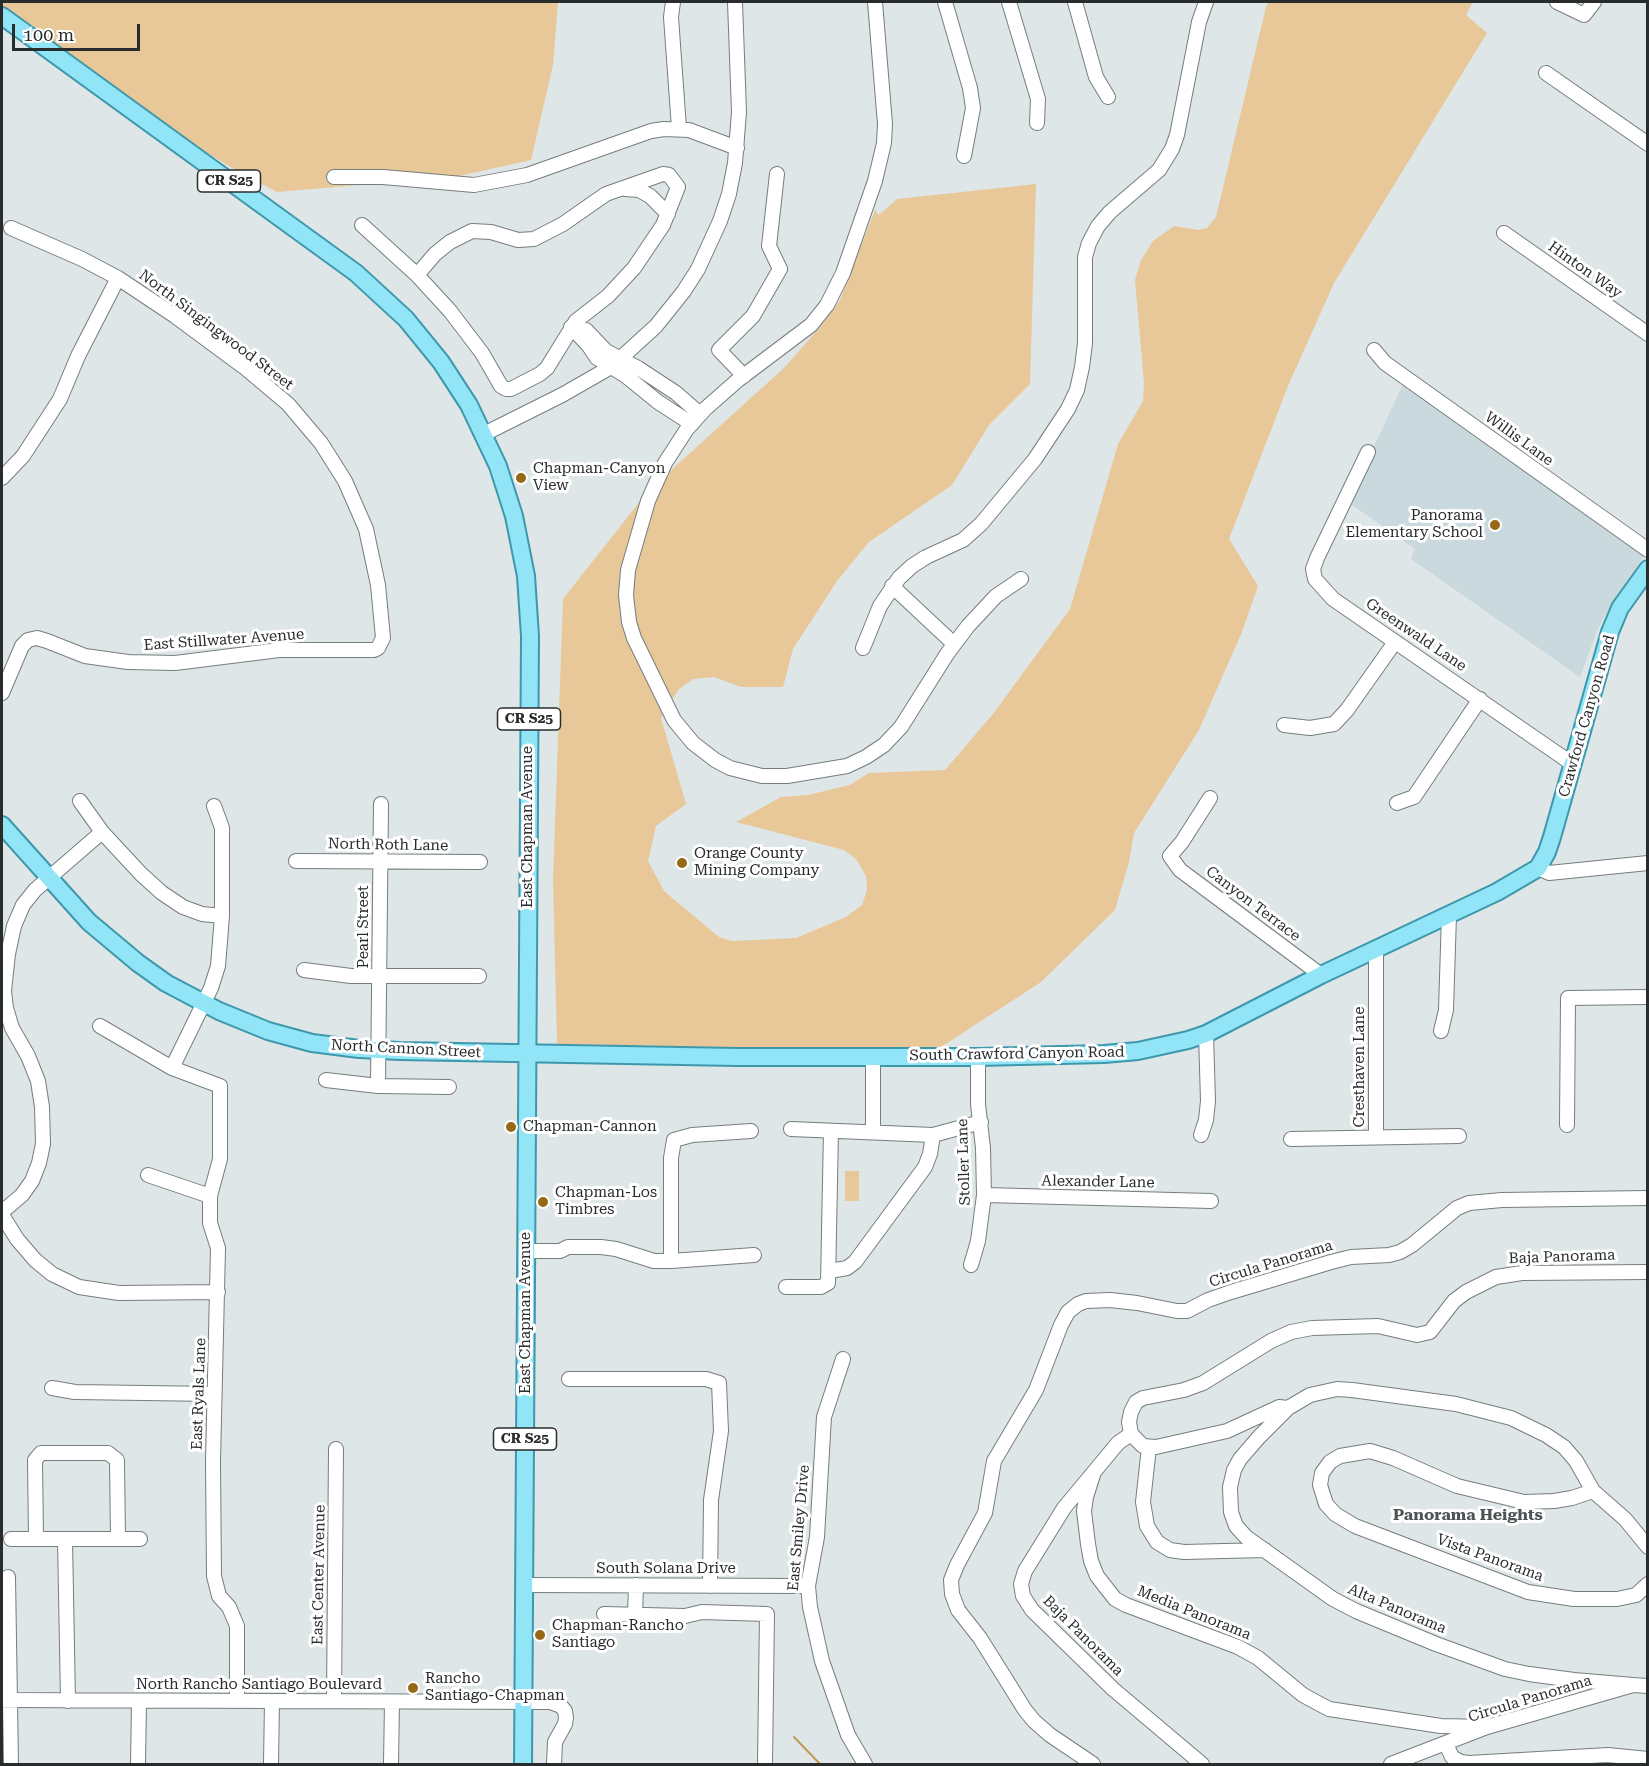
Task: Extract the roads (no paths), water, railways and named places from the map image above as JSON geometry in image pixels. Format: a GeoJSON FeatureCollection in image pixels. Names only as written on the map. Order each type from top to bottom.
{"type":"FeatureCollection","features":[{"type":"Feature","properties":{"kind":"main road","name":"East Chapman Avenue"},"geometry":{"type":"LineString","coordinates":[[2,16],[356,273],[381,295],[420,335],[456,383],[484,434],[498,466],[514,516],[523,555],[530,612],[523,1764]]}},
{"type":"Feature","properties":{"kind":"main road","name":"Crawford Canyon Road"},"geometry":{"type":"LineString","coordinates":[[1538,868],[1547,852],[1574,765],[1610,632],[1620,608],[1647,569]]}},
{"type":"Feature","properties":{"kind":"main road","name":"North Cannon Street"},"geometry":{"type":"LineString","coordinates":[[2,825],[89,922],[117,948],[166,983],[242,1022],[286,1036],[336,1047],[527,1053]]}},
{"type":"Feature","properties":{"kind":"main road","name":"South Crawford Canyon Road"},"geometry":{"type":"LineString","coordinates":[[527,1053],[978,1057],[1138,1051],[1206,1034],[1321,975],[1449,915],[1538,868]]}},
{"type":"Feature","properties":{"kind":"street"},"geometry":{"type":"LineString","coordinates":[[673,2],[671,17],[679,128]]}},
{"type":"Feature","properties":{"kind":"street"},"geometry":{"type":"LineString","coordinates":[[484,434],[562,395],[616,363],[671,309],[698,269],[710,246],[726,203],[737,148],[739,112],[735,2]]}},
{"type":"Feature","properties":{"kind":"street"},"geometry":{"type":"LineString","coordinates":[[875,2],[885,124],[884,143],[875,181],[843,273],[827,305],[811,325],[744,376],[696,419],[665,463],[650,495],[628,570],[626,595],[634,638],[675,720],[684,734],[702,751],[730,768],[762,776],[787,776],[847,766],[866,757],[884,744],[901,727],[954,644],[996,596],[1021,579]]}},
{"type":"Feature","properties":{"kind":"street"},"geometry":{"type":"LineString","coordinates":[[945,2],[970,88],[973,108],[964,156]]}},
{"type":"Feature","properties":{"kind":"street"},"geometry":{"type":"LineString","coordinates":[[1009,2],[1038,99],[1037,123]]}},
{"type":"Feature","properties":{"kind":"street"},"geometry":{"type":"LineString","coordinates":[[1074,2],[1096,77],[1108,97]]}},
{"type":"Feature","properties":{"kind":"street"},"geometry":{"type":"LineString","coordinates":[[863,648],[880,606],[892,586],[912,566],[963,540],[981,524],[1035,459],[1068,409],[1077,390],[1083,359],[1085,257],[1089,243],[1098,226],[1110,212],[1159,170],[1172,149],[1177,135],[1199,22],[1206,2]]}},
{"type":"Feature","properties":{"kind":"street"},"geometry":{"type":"LineString","coordinates":[[1557,2],[1584,15],[1594,2]]}},
{"type":"Feature","properties":{"kind":"street"},"geometry":{"type":"LineString","coordinates":[[1546,73],[1647,144]]}},
{"type":"Feature","properties":{"kind":"street"},"geometry":{"type":"LineString","coordinates":[[334,177],[383,177],[482,184],[527,175],[651,131],[679,128],[737,148]]}},
{"type":"Feature","properties":{"kind":"street"},"geometry":{"type":"LineString","coordinates":[[362,225],[417,275],[466,331],[506,389],[511,389],[520,386],[547,368],[574,324],[623,282],[646,251],[668,214],[678,187],[669,175],[663,174],[606,195],[563,224],[534,239],[518,240],[481,231],[464,234],[435,254],[417,275]]}},
{"type":"Feature","properties":{"kind":"street"},"geometry":{"type":"LineString","coordinates":[[744,376],[719,350],[753,316],[780,269],[769,246],[777,174]]}},
{"type":"Feature","properties":{"kind":"street"},"geometry":{"type":"LineString","coordinates":[[623,189],[639,190],[650,196],[668,214]]}},
{"type":"Feature","properties":{"kind":"street","name":"North Singingwood Street"},"geometry":{"type":"LineString","coordinates":[[10,228],[82,259],[118,278],[175,316],[288,404],[321,443],[345,481],[366,529],[378,585],[383,638],[378,648]]}},
{"type":"Feature","properties":{"kind":"street","name":"Hinton Way"},"geometry":{"type":"LineString","coordinates":[[1504,233],[1647,334]]}},
{"type":"Feature","properties":{"kind":"street"},"geometry":{"type":"LineString","coordinates":[[2,478],[23,456],[60,399],[78,356],[118,278]]}},
{"type":"Feature","properties":{"kind":"street"},"geometry":{"type":"LineString","coordinates":[[574,324],[597,357],[616,363],[658,402],[696,419]]}},
{"type":"Feature","properties":{"kind":"street","name":"Willis Lane"},"geometry":{"type":"LineString","coordinates":[[1374,350],[1385,363],[1647,550]]}},
{"type":"Feature","properties":{"kind":"street","name":"Greenwald Lane"},"geometry":{"type":"LineString","coordinates":[[1368,452],[1317,558],[1313,569],[1315,579],[1333,599],[1574,765]]}},
{"type":"Feature","properties":{"kind":"street"},"geometry":{"type":"LineString","coordinates":[[892,586],[954,644]]}},
{"type":"Feature","properties":{"kind":"street","name":"East Stillwater Avenue"},"geometry":{"type":"LineString","coordinates":[[2,693],[22,646],[28,640],[37,638],[85,656],[128,663],[175,663],[279,650],[374,650],[378,648]]}},
{"type":"Feature","properties":{"kind":"street"},"geometry":{"type":"LineString","coordinates":[[1284,725],[1310,728],[1334,724],[1353,702],[1395,642]]}},
{"type":"Feature","properties":{"kind":"street"},"geometry":{"type":"LineString","coordinates":[[1397,803],[1414,797],[1480,699]]}},
{"type":"Feature","properties":{"kind":"street","name":"Canyon Terrace"},"geometry":{"type":"LineString","coordinates":[[1210,798],[1182,842],[1170,855],[1180,870],[1321,975]]}},
{"type":"Feature","properties":{"kind":"street"},"geometry":{"type":"LineString","coordinates":[[80,801],[102,832],[162,893],[183,908],[202,914],[222,916]]}},
{"type":"Feature","properties":{"kind":"street","name":"Pearl Street"},"geometry":{"type":"LineString","coordinates":[[378,1086],[381,804]]}},
{"type":"Feature","properties":{"kind":"street"},"geometry":{"type":"LineString","coordinates":[[100,1026],[172,1068],[204,1004],[218,966],[222,916],[222,828],[214,806]]}},
{"type":"Feature","properties":{"kind":"street"},"geometry":{"type":"LineString","coordinates":[[102,832],[48,878],[23,905],[14,926],[4,991],[6,1008],[12,1028],[28,1056],[38,1081],[42,1107],[43,1144],[32,1181],[22,1195],[2,1213],[17,1239],[35,1260],[52,1274],[79,1287],[119,1293],[218,1292]]}},
{"type":"Feature","properties":{"kind":"street","name":"North Roth Lane"},"geometry":{"type":"LineString","coordinates":[[296,861],[480,862]]}},
{"type":"Feature","properties":{"kind":"street"},"geometry":{"type":"LineString","coordinates":[[1538,868],[1549,873],[1647,862]]}},
{"type":"Feature","properties":{"kind":"street"},"geometry":{"type":"LineString","coordinates":[[1441,1031],[1446,1010],[1449,915]]}},
{"type":"Feature","properties":{"kind":"street","name":"Cresthaven Lane"},"geometry":{"type":"LineString","coordinates":[[1291,1139],[1377,1136],[1377,948]]}},
{"type":"Feature","properties":{"kind":"street"},"geometry":{"type":"LineString","coordinates":[[304,970],[380,977],[479,976]]}},
{"type":"Feature","properties":{"kind":"street"},"geometry":{"type":"LineString","coordinates":[[1567,1125],[1569,998],[1647,997]]}},
{"type":"Feature","properties":{"kind":"street"},"geometry":{"type":"LineString","coordinates":[[1201,1135],[1206,1120],[1208,1101],[1206,1034]]}},
{"type":"Feature","properties":{"kind":"street"},"geometry":{"type":"LineString","coordinates":[[873,1057],[873,1132]]}},
{"type":"Feature","properties":{"kind":"street","name":"Stoller Lane"},"geometry":{"type":"LineString","coordinates":[[970,1265],[978,1241],[984,1195],[981,1122],[978,1104],[978,1057]]}},
{"type":"Feature","properties":{"kind":"street","name":"East Ryals Lane"},"geometry":{"type":"LineString","coordinates":[[172,1068],[220,1086],[220,1159],[210,1196],[210,1223],[218,1248],[214,1394],[214,1576],[219,1596],[229,1607],[237,1626],[237,1700]]}},
{"type":"Feature","properties":{"kind":"street"},"geometry":{"type":"LineString","coordinates":[[326,1080],[378,1086],[448,1087]]}},
{"type":"Feature","properties":{"kind":"street"},"geometry":{"type":"LineString","coordinates":[[790,1129],[933,1135],[981,1122]]}},
{"type":"Feature","properties":{"kind":"street"},"geometry":{"type":"LineString","coordinates":[[671,1261],[671,1158],[674,1140],[692,1135],[751,1131]]}},
{"type":"Feature","properties":{"kind":"street"},"geometry":{"type":"LineString","coordinates":[[786,1287],[826,1286],[828,1283],[831,1131]]}},
{"type":"Feature","properties":{"kind":"street"},"geometry":{"type":"LineString","coordinates":[[830,1271],[847,1268],[855,1262],[925,1167],[932,1148],[933,1135]]}},
{"type":"Feature","properties":{"kind":"street"},"geometry":{"type":"LineString","coordinates":[[1377,1136],[1459,1136]]}},
{"type":"Feature","properties":{"kind":"street"},"geometry":{"type":"LineString","coordinates":[[148,1175],[210,1196]]}},
{"type":"Feature","properties":{"kind":"street","name":"Alexander Lane"},"geometry":{"type":"LineString","coordinates":[[984,1195],[1211,1201]]}},
{"type":"Feature","properties":{"kind":"street","name":"Circula Panorama"},"geometry":{"type":"LineString","coordinates":[[1093,1764],[1034,1722],[980,1638],[958,1610],[952,1594],[951,1580],[985,1513],[994,1461],[1036,1390],[1068,1312],[1086,1301],[1110,1300],[1187,1311],[1208,1300],[1331,1262],[1351,1257],[1389,1255],[1400,1252],[1457,1208],[1469,1203],[1502,1200],[1647,1198]]}},
{"type":"Feature","properties":{"kind":"street"},"geometry":{"type":"LineString","coordinates":[[526,1247],[560,1251],[568,1247],[608,1248],[654,1261],[754,1255]]}},
{"type":"Feature","properties":{"kind":"street","name":"Baja Panorama"},"geometry":{"type":"LineString","coordinates":[[1202,1764],[1113,1689],[1032,1610],[1023,1596],[1021,1584],[1025,1571],[1064,1508],[1118,1443],[1131,1434],[1129,1422],[1136,1402],[1143,1398],[1184,1390],[1203,1383],[1271,1341],[1291,1332],[1312,1328],[1378,1326],[1412,1334],[1424,1334],[1434,1328],[1454,1301],[1496,1276],[1522,1273],[1647,1272]]}},
{"type":"Feature","properties":{"kind":"street","name":"East Smiley Drive"},"geometry":{"type":"LineString","coordinates":[[843,1359],[824,1417],[817,1537],[808,1586],[810,1607],[826,1672],[848,1735],[865,1764]]}},
{"type":"Feature","properties":{"kind":"street"},"geometry":{"type":"LineString","coordinates":[[569,1379],[706,1379],[719,1383],[721,1431],[711,1500],[710,1586]]}},
{"type":"Feature","properties":{"kind":"street"},"geometry":{"type":"LineString","coordinates":[[52,1388],[75,1392],[214,1394]]}},
{"type":"Feature","properties":{"kind":"street"},"geometry":{"type":"LineString","coordinates":[[1131,1434],[1143,1446],[1149,1447],[1227,1431],[1279,1407],[1288,1408],[1310,1395],[1327,1390],[1344,1389],[1418,1398],[1480,1409],[1511,1418],[1546,1435],[1564,1447],[1576,1461],[1593,1491],[1625,1519],[1647,1547]]}},
{"type":"Feature","properties":{"kind":"street","name":"Alta Panorama"},"geometry":{"type":"LineString","coordinates":[[1288,1408],[1258,1437],[1234,1470],[1230,1486],[1230,1506],[1239,1531],[1344,1606],[1436,1644],[1520,1672],[1574,1680],[1640,1685]]}},
{"type":"Feature","properties":{"kind":"street"},"geometry":{"type":"LineString","coordinates":[[1149,1447],[1143,1502],[1147,1526],[1157,1542],[1170,1550],[1184,1552],[1264,1550]]}},
{"type":"Feature","properties":{"kind":"street","name":"East Center Avenue"},"geometry":{"type":"LineString","coordinates":[[334,1701],[336,1449]]}},
{"type":"Feature","properties":{"kind":"street","name":"Vista Panorama"},"geometry":{"type":"LineString","coordinates":[[1593,1491],[1554,1502],[1524,1502],[1457,1486],[1393,1458],[1370,1451],[1340,1456],[1330,1462],[1322,1473],[1320,1485],[1326,1504],[1335,1514],[1356,1526],[1536,1594],[1583,1600],[1617,1599],[1636,1595],[1647,1584]]}},
{"type":"Feature","properties":{"kind":"street"},"geometry":{"type":"LineString","coordinates":[[36,1539],[35,1460],[41,1453],[108,1453],[117,1460],[118,1539]]}},
{"type":"Feature","properties":{"kind":"street","name":"Media Panorama"},"geometry":{"type":"LineString","coordinates":[[1095,1471],[1084,1511],[1088,1544],[1097,1576],[1115,1599],[1238,1647],[1258,1658],[1303,1695],[1329,1709],[1442,1726],[1487,1727]]}},
{"type":"Feature","properties":{"kind":"street"},"geometry":{"type":"LineString","coordinates":[[11,1539],[140,1539]]}},
{"type":"Feature","properties":{"kind":"street"},"geometry":{"type":"LineString","coordinates":[[65,1540],[68,1701]]}},
{"type":"Feature","properties":{"kind":"street"},"geometry":{"type":"LineString","coordinates":[[8,1577],[6,1700],[11,1764]]}},
{"type":"Feature","properties":{"kind":"street","name":"South Solana Drive"},"geometry":{"type":"LineString","coordinates":[[524,1585],[808,1586]]}},
{"type":"Feature","properties":{"kind":"street"},"geometry":{"type":"LineString","coordinates":[[635,1615],[636,1585]]}},
{"type":"Feature","properties":{"kind":"street"},"geometry":{"type":"LineString","coordinates":[[604,1614],[685,1616],[702,1612],[766,1614],[765,1764]]}},
{"type":"Feature","properties":{"kind":"street","name":"Circula Panorama"},"geometry":{"type":"LineString","coordinates":[[1391,1764],[1487,1727],[1640,1685]]}},
{"type":"Feature","properties":{"kind":"street","name":"North Rancho Santiago Boulevard"},"geometry":{"type":"LineString","coordinates":[[6,1700],[550,1702],[561,1706],[565,1711],[565,1724],[555,1742],[554,1764]]}},
{"type":"Feature","properties":{"kind":"street"},"geometry":{"type":"LineString","coordinates":[[138,1764],[139,1701]]}},
{"type":"Feature","properties":{"kind":"street"},"geometry":{"type":"LineString","coordinates":[[271,1764],[272,1701]]}},
{"type":"Feature","properties":{"kind":"street"},"geometry":{"type":"LineString","coordinates":[[391,1764],[392,1702]]}},
{"type":"Feature","properties":{"kind":"street"},"geometry":{"type":"LineString","coordinates":[[1446,1744],[1452,1757],[1469,1763],[1608,1755],[1647,1759]]}},
{"type":"Feature","properties":{"kind":"waterway"},"geometry":{"type":"LineString","coordinates":[[794,1737],[820,1764]]}},
{"type":"Feature","properties":{"kind":"place","name":"Chapman-Canyon View"},"geometry":{"type":"Point","coordinates":[521,478]}},
{"type":"Feature","properties":{"kind":"place","name":"Panorama Elementary School"},"geometry":{"type":"Point","coordinates":[1495,525]}},
{"type":"Feature","properties":{"kind":"place","name":"Orange County Mining Company"},"geometry":{"type":"Point","coordinates":[682,863]}},
{"type":"Feature","properties":{"kind":"place","name":"Chapman-Cannon"},"geometry":{"type":"Point","coordinates":[511,1127]}},
{"type":"Feature","properties":{"kind":"place","name":"Chapman-Los Timbres"},"geometry":{"type":"Point","coordinates":[543,1202]}},
{"type":"Feature","properties":{"kind":"place","name":"Chapman-Rancho Santiago"},"geometry":{"type":"Point","coordinates":[540,1635]}},
{"type":"Feature","properties":{"kind":"place","name":"Rancho Santiago-Chapman"},"geometry":{"type":"Point","coordinates":[413,1688]}},
{"type":"Feature","properties":{"kind":"district","name":"Panorama Heights"},"geometry":{"type":"Point","coordinates":[1468,1515]}}]}
